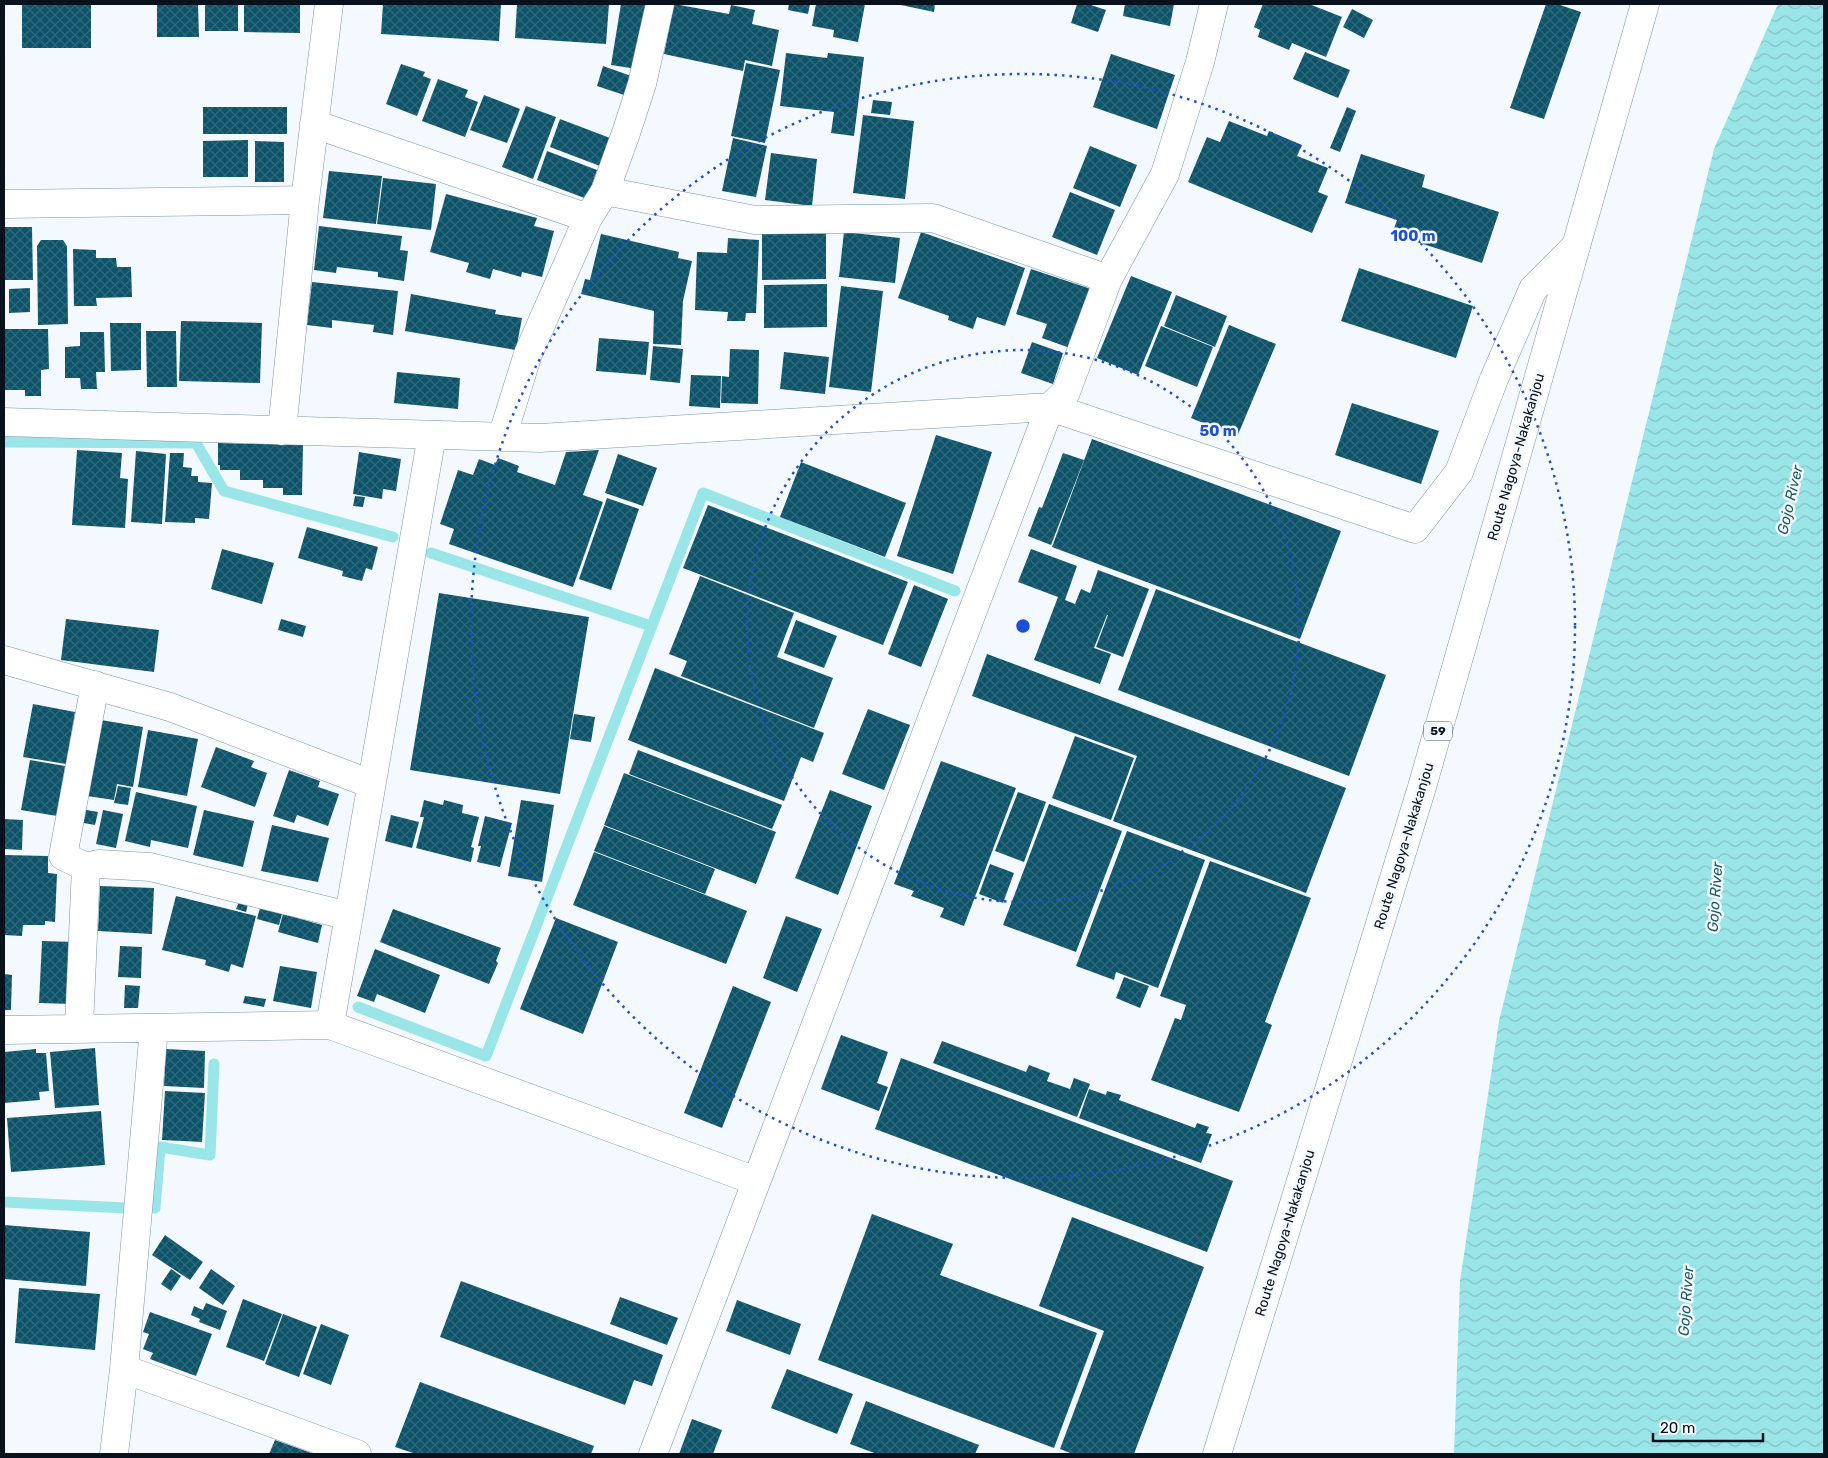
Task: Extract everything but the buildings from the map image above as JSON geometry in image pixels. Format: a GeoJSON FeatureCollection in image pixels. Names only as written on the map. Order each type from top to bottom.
{"type":"FeatureCollection","features":[{"type":"Feature","properties":{"kind":"street"},"geometry":{"type":"LineString","coordinates":[[282,431],[305,200],[329,4]]}},
{"type":"Feature","properties":{"kind":"street"},"geometry":{"type":"LineString","coordinates":[[502,437],[528,354],[588,218],[604,191],[642,84],[660,4]]}},
{"type":"Feature","properties":{"kind":"street"},"geometry":{"type":"LineString","coordinates":[[653,1454],[1050,407],[1066,392],[1108,279],[1165,174],[1200,62],[1214,4]]}},
{"type":"Feature","properties":{"kind":"street","name":"Route Nagoya-Nakakanjou"},"geometry":{"type":"LineString","coordinates":[[1217,1454],[1422,787],[1645,4]]}},
{"type":"Feature","properties":{"kind":"street"},"geometry":{"type":"LineString","coordinates":[[314,124],[588,218]]}},
{"type":"Feature","properties":{"kind":"street"},"geometry":{"type":"LineString","coordinates":[[604,191],[756,220],[933,218],[1108,279]]}},
{"type":"Feature","properties":{"kind":"street"},"geometry":{"type":"LineString","coordinates":[[4,204],[305,200]]}},
{"type":"Feature","properties":{"kind":"street"},"geometry":{"type":"LineString","coordinates":[[4,422],[540,438],[1050,407],[1415,528],[1459,472],[1494,379],[1533,289],[1576,246]]}},
{"type":"Feature","properties":{"kind":"street"},"geometry":{"type":"LineString","coordinates":[[330,1026],[432,435]]}},
{"type":"Feature","properties":{"kind":"street"},"geometry":{"type":"LineString","coordinates":[[4,660],[170,707],[371,784]]}},
{"type":"Feature","properties":{"kind":"street"},"geometry":{"type":"LineString","coordinates":[[95,685],[63,856],[86,867],[99,864],[150,867],[349,916]]}},
{"type":"Feature","properties":{"kind":"street"},"geometry":{"type":"LineString","coordinates":[[79,1027],[86,867]]}},
{"type":"Feature","properties":{"kind":"street"},"geometry":{"type":"LineString","coordinates":[[4,1030],[79,1027],[330,1026],[756,1181]]}},
{"type":"Feature","properties":{"kind":"street"},"geometry":{"type":"LineString","coordinates":[[114,1454],[124,1369],[154,1028]]}},
{"type":"Feature","properties":{"kind":"street"},"geometry":{"type":"LineString","coordinates":[[124,1369],[357,1454]]}},
{"type":"Feature","properties":{"kind":"water","name":"Gojo River"},"geometry":{"type":"Polygon","coordinates":[[[1778,4],[1824,4],[1824,1454],[1454,1454],[1460,1281],[1499,1021],[1714,149],[1778,4]]]}},
{"type":"Feature","properties":{"kind":"waterway"},"geometry":{"type":"LineString","coordinates":[[4,442],[196,443],[224,491],[393,537]]}},
{"type":"Feature","properties":{"kind":"waterway"},"geometry":{"type":"LineString","coordinates":[[358,1007],[486,1056],[703,493],[955,591]]}},
{"type":"Feature","properties":{"kind":"waterway"},"geometry":{"type":"LineString","coordinates":[[431,553],[651,626]]}},
{"type":"Feature","properties":{"kind":"waterway"},"geometry":{"type":"LineString","coordinates":[[155,1208],[160,1147],[210,1155],[214,1064]]}},
{"type":"Feature","properties":{"kind":"waterway"},"geometry":{"type":"LineString","coordinates":[[4,1202],[126,1208]]}}]}
